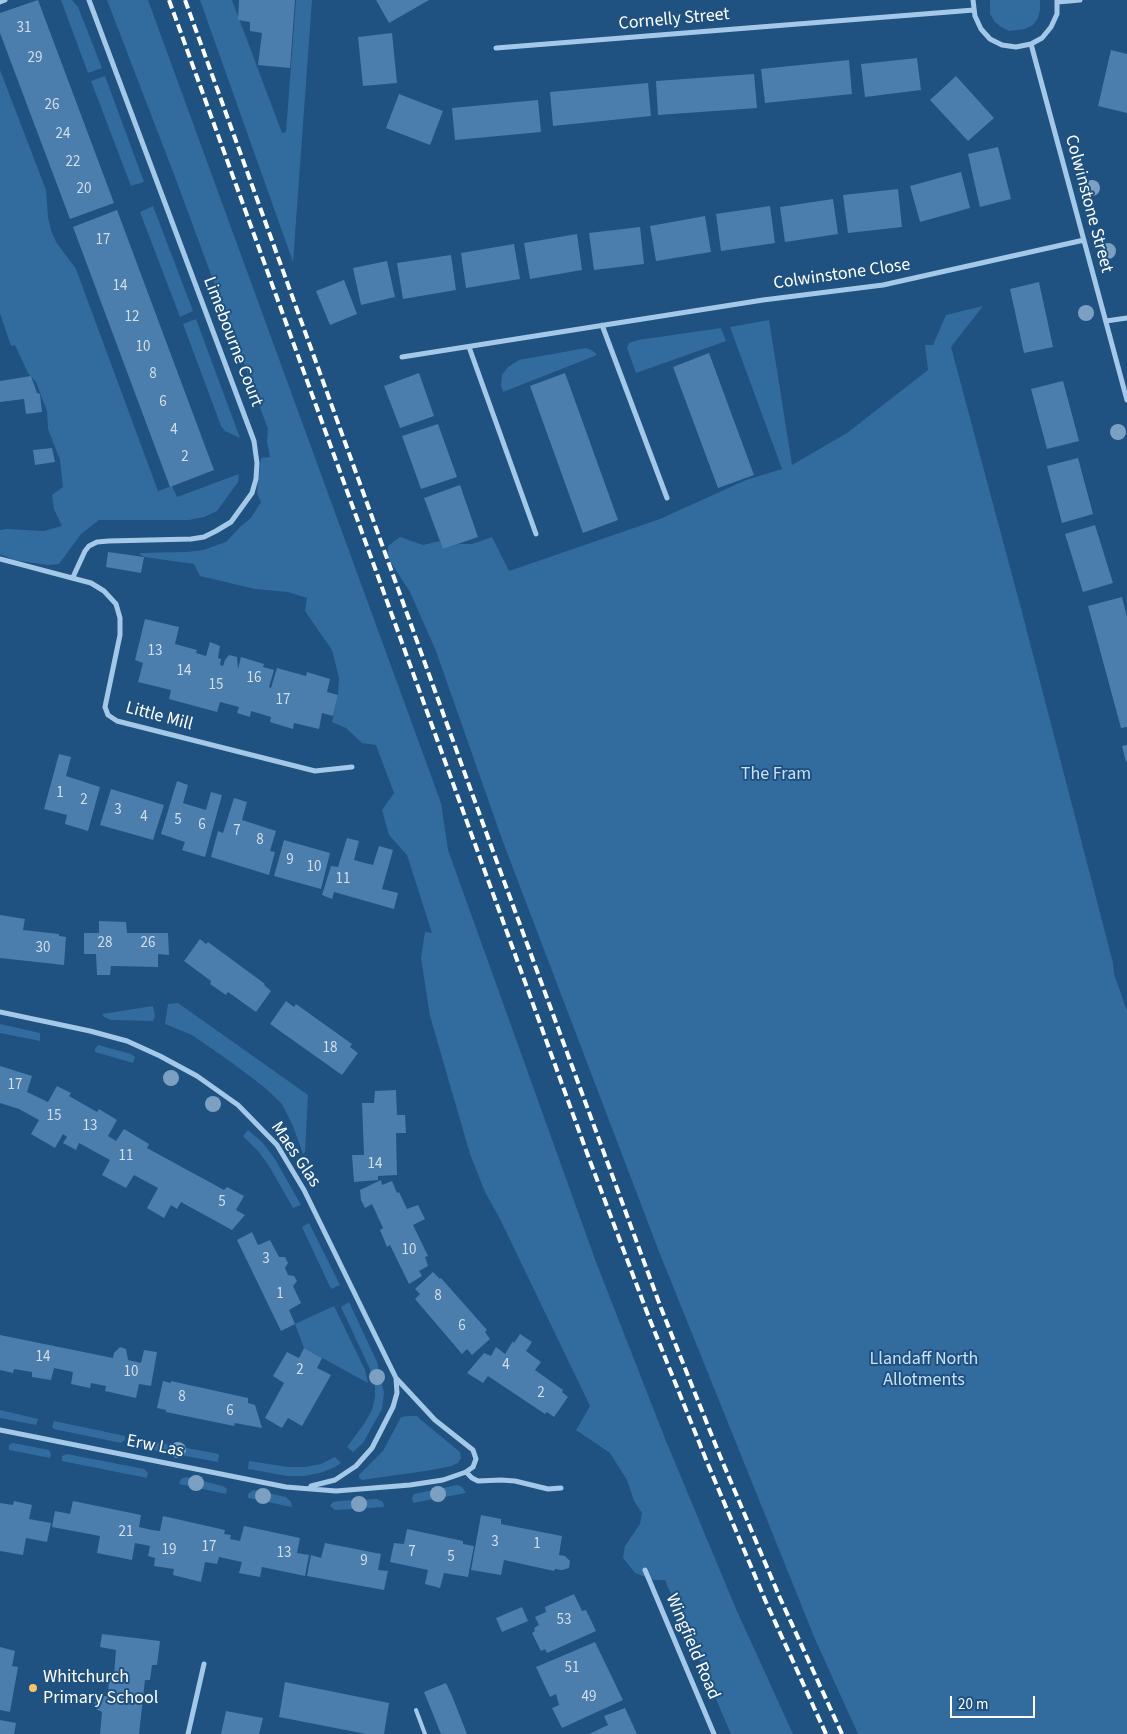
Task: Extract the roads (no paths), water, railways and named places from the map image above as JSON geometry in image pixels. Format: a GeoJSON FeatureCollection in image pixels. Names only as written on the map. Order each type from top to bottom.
{"type":"FeatureCollection","features":[{"type":"Feature","properties":{"kind":"street"},"geometry":{"type":"LineString","coordinates":[[0,2],[5,0]]}},
{"type":"Feature","properties":{"kind":"street","name":"Limebourne Court"},"geometry":{"type":"LineString","coordinates":[[73,577],[85,551],[89,546],[97,542],[109,540],[191,540],[216,531],[230,522],[252,493],[256,479],[257,462],[254,441],[89,0]]}},
{"type":"Feature","properties":{"kind":"street"},"geometry":{"type":"LineString","coordinates":[[973,0],[974,16],[980,29],[990,39],[1002,45],[1016,47],[1031,44],[1042,38],[1051,27],[1057,14],[1058,1],[1080,0]]}},
{"type":"Feature","properties":{"kind":"street","name":"Cornelly Street"},"geometry":{"type":"LineString","coordinates":[[496,48],[974,10]]}},
{"type":"Feature","properties":{"kind":"street","name":"Colwinstone Street"},"geometry":{"type":"LineString","coordinates":[[1031,44],[1127,400]]}},
{"type":"Feature","properties":{"kind":"street","name":"Colwinstone Close"},"geometry":{"type":"LineString","coordinates":[[402,357],[763,300],[883,285],[1084,240]]}},
{"type":"Feature","properties":{"kind":"street"},"geometry":{"type":"LineString","coordinates":[[1106,321],[1127,318]]}},
{"type":"Feature","properties":{"kind":"street"},"geometry":{"type":"LineString","coordinates":[[602,325],[667,498]]}},
{"type":"Feature","properties":{"kind":"street"},"geometry":{"type":"LineString","coordinates":[[469,347],[536,534]]}},
{"type":"Feature","properties":{"kind":"street","name":"Little Mill"},"geometry":{"type":"LineString","coordinates":[[0,559],[91,583],[104,591],[116,604],[120,618],[120,635],[105,707],[108,715],[117,721],[315,770],[352,766]]}},
{"type":"Feature","properties":{"kind":"street","name":"Maes Glas"},"geometry":{"type":"LineString","coordinates":[[0,1012],[90,1031],[127,1041],[197,1076],[238,1105],[276,1145],[304,1190],[396,1378]]}},
{"type":"Feature","properties":{"kind":"street"},"geometry":{"type":"LineString","coordinates":[[396,1378],[435,1420],[472,1450],[476,1459],[473,1467],[466,1472],[472,1478],[478,1481],[508,1480],[548,1489],[561,1488]]}},
{"type":"Feature","properties":{"kind":"street","name":"Erw Las"},"geometry":{"type":"LineString","coordinates":[[306,1488],[335,1480],[356,1466],[372,1448],[393,1407],[396,1393],[396,1378]]}},
{"type":"Feature","properties":{"kind":"street","name":"Erw Las"},"geometry":{"type":"LineString","coordinates":[[0,1430],[265,1483],[336,1491],[410,1485],[443,1480],[466,1472]]}},
{"type":"Feature","properties":{"kind":"street","name":"Wingfield Road"},"geometry":{"type":"LineString","coordinates":[[645,1570],[714,1734]]}},
{"type":"Feature","properties":{"kind":"street"},"geometry":{"type":"LineString","coordinates":[[188,1734],[204,1664]]}},
{"type":"Feature","properties":{"kind":"lane"},"geometry":{"type":"LineString","coordinates":[[416,1710],[425,1734]]}},
{"type":"Feature","properties":{"kind":"railway"},"geometry":{"type":"LineString","coordinates":[[169,0],[587,1153],[648,1315],[766,1602],[826,1734]]}},
{"type":"Feature","properties":{"kind":"railway"},"geometry":{"type":"LineString","coordinates":[[185,0],[490,843],[661,1308],[720,1456],[780,1598],[842,1734]]}},
{"type":"Feature","properties":{"kind":"place","name":"Whitchurch Primary School"},"geometry":{"type":"Point","coordinates":[33,1688]}},
{"type":"Feature","properties":{"kind":"park label","name":"The Fram"},"geometry":{"type":"Point","coordinates":[776,775]}},
{"type":"Feature","properties":{"kind":"park label","name":"Llandaff North Allotments"},"geometry":{"type":"Point","coordinates":[924,1370]}}]}
